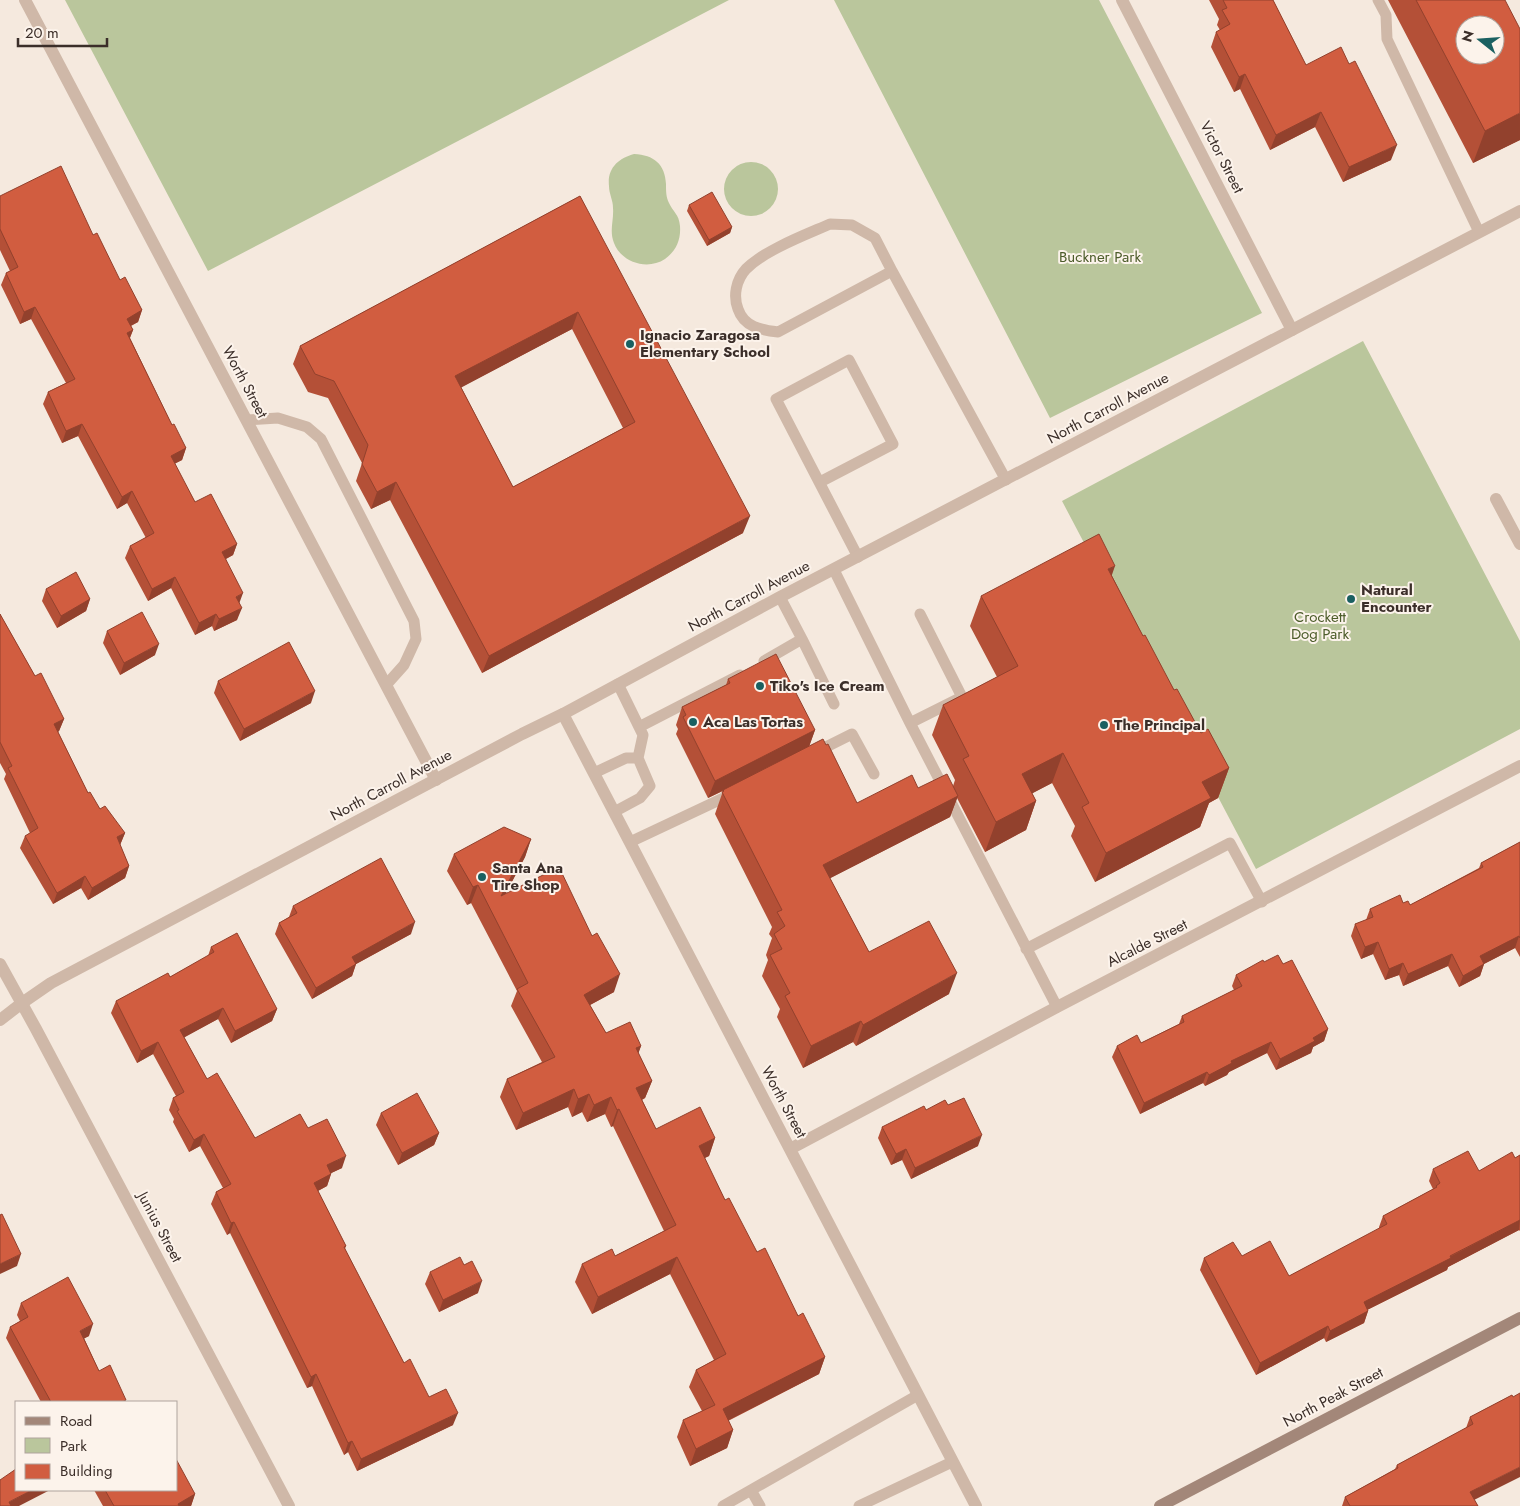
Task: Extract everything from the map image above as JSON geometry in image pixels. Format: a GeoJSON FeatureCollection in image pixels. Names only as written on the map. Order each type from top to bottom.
{"type":"FeatureCollection","features":[{"type":"Feature","properties":{"kind":"main road","name":"North Peak Street"},"geometry":{"type":"LineString","coordinates":[[1160,1506],[1520,1318]]}},
{"type":"Feature","properties":{"kind":"street","name":"Worth Street"},"geometry":{"type":"LineString","coordinates":[[25,0],[436,780]]}},
{"type":"Feature","properties":{"kind":"street","name":"Victor Street"},"geometry":{"type":"LineString","coordinates":[[1122,0],[1292,330]]}},
{"type":"Feature","properties":{"kind":"street","name":"North Carroll Avenue"},"geometry":{"type":"LineString","coordinates":[[0,1020],[22,1003],[60,979],[563,714],[780,597],[1520,211]]}},
{"type":"Feature","properties":{"kind":"street"},"geometry":{"type":"LineString","coordinates":[[1496,499],[1520,544]]}},
{"type":"Feature","properties":{"kind":"street","name":"Worth Street"},"geometry":{"type":"LineString","coordinates":[[563,714],[976,1506]]}},
{"type":"Feature","properties":{"kind":"street","name":"Alcalde Street"},"geometry":{"type":"LineString","coordinates":[[790,1149],[1057,1007],[1262,902],[1520,766]]}},
{"type":"Feature","properties":{"kind":"street","name":"Junius Street"},"geometry":{"type":"LineString","coordinates":[[0,964],[289,1506]]}},
{"type":"Feature","properties":{"kind":"lane"},"geometry":{"type":"LineString","coordinates":[[1378,0],[1386,15],[1387,39],[1479,232]]}},
{"type":"Feature","properties":{"kind":"lane"},"geometry":{"type":"LineString","coordinates":[[892,271],[778,332],[760,330],[750,326],[739,313],[735,301],[737,285],[746,270],[770,252],[830,224],[852,225],[875,238],[1006,480]]}},
{"type":"Feature","properties":{"kind":"lane"},"geometry":{"type":"LineString","coordinates":[[820,482],[893,444],[849,360],[776,399],[858,557]]}},
{"type":"Feature","properties":{"kind":"lane"},"geometry":{"type":"LineString","coordinates":[[247,420],[278,418],[307,427],[320,440],[414,621],[416,639],[404,665],[387,684]]}},
{"type":"Feature","properties":{"kind":"lane"},"geometry":{"type":"LineString","coordinates":[[834,570],[910,724],[1057,1007]]}},
{"type":"Feature","properties":{"kind":"lane"},"geometry":{"type":"LineString","coordinates":[[780,597],[834,704]]}},
{"type":"Feature","properties":{"kind":"lane"},"geometry":{"type":"LineString","coordinates":[[910,724],[962,697],[920,614]]}},
{"type":"Feature","properties":{"kind":"lane"},"geometry":{"type":"LineString","coordinates":[[639,727],[802,640]]}},
{"type":"Feature","properties":{"kind":"lane"},"geometry":{"type":"LineString","coordinates":[[614,812],[640,798],[650,786],[638,758],[643,735],[618,684]]}},
{"type":"Feature","properties":{"kind":"lane"},"geometry":{"type":"LineString","coordinates":[[807,756],[852,734],[874,774]]}},
{"type":"Feature","properties":{"kind":"lane"},"geometry":{"type":"LineString","coordinates":[[594,773],[626,758],[638,758]]}},
{"type":"Feature","properties":{"kind":"lane"},"geometry":{"type":"LineString","coordinates":[[630,842],[745,788]]}},
{"type":"Feature","properties":{"kind":"lane"},"geometry":{"type":"LineString","coordinates":[[1026,949],[1230,843],[1262,902]]}},
{"type":"Feature","properties":{"kind":"lane"},"geometry":{"type":"LineString","coordinates":[[724,1506],[918,1395]]}},
{"type":"Feature","properties":{"kind":"lane"},"geometry":{"type":"LineString","coordinates":[[859,1506],[952,1462]]}},
{"type":"Feature","properties":{"kind":"lane"},"geometry":{"type":"LineString","coordinates":[[751,1490],[760,1506]]}},
{"type":"Feature","properties":{"kind":"green space"},"geometry":{"type":"Polygon","coordinates":[[[65,0],[729,0],[208,271],[65,0]]]}},
{"type":"Feature","properties":{"kind":"green space","name":"Buckner Park"},"geometry":{"type":"Polygon","coordinates":[[[834,0],[1099,0],[1262,313],[1050,418],[834,0]]]}},
{"type":"Feature","properties":{"kind":"green space"},"geometry":{"type":"Polygon","coordinates":[[[634,154],[647,156],[661,166],[665,177],[668,201],[679,222],[680,236],[675,249],[669,256],[658,263],[643,264],[628,260],[617,250],[612,234],[613,208],[609,189],[610,174],[619,161],[634,154]]]}},
{"type":"Feature","properties":{"kind":"green space"},"geometry":{"type":"Polygon","coordinates":[[[751,162],[761,164],[770,170],[776,179],[778,189],[776,199],[770,208],[761,214],[751,216],[741,214],[732,208],[726,199],[724,189],[726,179],[732,170],[741,164],[751,162]]]}},
{"type":"Feature","properties":{"kind":"green space","name":"Crockett Dog Park"},"geometry":{"type":"Polygon","coordinates":[[[1363,341],[1520,641],[1520,729],[1256,869],[1062,501],[1363,341]]]}},
{"type":"Feature","properties":{"kind":"building"},"geometry":{"type":"Polygon","coordinates":[[[1223,0],[1273,0],[1306,65],[1341,47],[1349,64],[1355,61],[1397,145],[1349,167],[1321,112],[1276,135],[1245,74],[1239,77],[1216,32],[1230,24],[1222,10],[1227,8],[1223,0]]]}},
{"type":"Feature","properties":{"kind":"building"},"geometry":{"type":"Polygon","coordinates":[[[1416,0],[1505,0],[1520,29],[1520,113],[1485,131],[1416,0]]]}},
{"type":"Feature","properties":{"kind":"building"},"geometry":{"type":"Polygon","coordinates":[[[61,166],[93,235],[97,233],[120,280],[125,277],[142,310],[127,319],[133,330],[127,333],[172,425],[174,424],[186,448],[171,456],[195,502],[211,494],[237,544],[222,552],[243,593],[236,597],[242,608],[219,619],[216,614],[199,623],[175,577],[152,589],[130,546],[154,533],[132,491],[122,497],[82,424],[66,431],[48,392],[75,379],[35,307],[24,312],[6,273],[18,267],[0,229],[0,196],[61,166]]]}},
{"type":"Feature","properties":{"kind":"building"},"geometry":{"type":"Polygon","coordinates":[[[712,192],[732,227],[709,240],[689,205],[712,192]]]}},
{"type":"Feature","properties":{"kind":"building"},"geometry":{"type":"Polygon","coordinates":[[[580,196],[750,516],[489,656],[396,482],[377,492],[362,464],[368,445],[334,381],[315,374],[300,346],[580,196]],[[578,312],[455,376],[513,487],[635,422],[578,312]]]}},
{"type":"Feature","properties":{"kind":"building","name":"The Principal"},"geometry":{"type":"Polygon","coordinates":[[[1099,534],[1115,566],[1108,569],[1143,636],[1145,635],[1174,690],[1177,689],[1201,733],[1208,729],[1229,768],[1202,782],[1211,798],[1106,853],[1082,807],[1089,803],[1063,753],[1022,774],[1036,801],[996,822],[963,759],[969,756],[943,705],[1018,666],[981,596],[1099,534]]]}},
{"type":"Feature","properties":{"kind":"building"},"geometry":{"type":"Polygon","coordinates":[[[76,572],[90,599],[61,616],[46,589],[76,572]]]}},
{"type":"Feature","properties":{"kind":"building"},"geometry":{"type":"Polygon","coordinates":[[[142,612],[159,644],[124,663],[107,631],[142,612]]]}},
{"type":"Feature","properties":{"kind":"building"},"geometry":{"type":"Polygon","coordinates":[[[0,614],[35,676],[41,673],[64,719],[54,724],[88,793],[90,792],[100,809],[105,806],[125,833],[117,837],[129,866],[92,888],[85,876],[57,893],[25,836],[38,828],[8,768],[12,766],[0,742],[0,614]]]}},
{"type":"Feature","properties":{"kind":"building"},"geometry":{"type":"Polygon","coordinates":[[[289,642],[315,691],[244,729],[218,681],[289,642]]]}},
{"type":"Feature","properties":{"kind":"building"},"geometry":{"type":"Polygon","coordinates":[[[776,654],[815,730],[715,781],[683,717],[686,715],[682,707],[730,683],[728,679],[776,654]]]}},
{"type":"Feature","properties":{"kind":"building"},"geometry":{"type":"Polygon","coordinates":[[[823,739],[826,745],[828,744],[857,803],[912,775],[918,788],[947,774],[958,796],[823,865],[869,952],[929,921],[957,973],[863,1025],[861,1021],[811,1046],[785,996],[790,993],[770,955],[782,949],[774,934],[785,926],[777,912],[782,910],[722,792],[823,739]]]}},
{"type":"Feature","properties":{"kind":"building"},"geometry":{"type":"Polygon","coordinates":[[[504,827],[531,839],[501,896],[559,867],[592,936],[597,933],[620,974],[584,995],[606,1033],[630,1022],[641,1046],[636,1048],[652,1081],[636,1088],[656,1129],[700,1107],[715,1138],[699,1146],[725,1200],[729,1198],[757,1252],[765,1248],[798,1316],[803,1313],[825,1357],[723,1409],[733,1430],[696,1449],[683,1420],[715,1405],[696,1370],[726,1354],[677,1257],[598,1297],[582,1264],[612,1249],[615,1256],[676,1225],[619,1109],[617,1110],[611,1097],[594,1105],[589,1094],[578,1099],[574,1089],[523,1113],[507,1079],[555,1057],[517,989],[528,983],[478,885],[473,887],[454,854],[504,827]]]}},
{"type":"Feature","properties":{"kind":"building"},"geometry":{"type":"Polygon","coordinates":[[[1520,842],[1520,938],[1519,936],[1480,956],[1484,964],[1463,976],[1452,954],[1408,974],[1403,963],[1389,969],[1378,942],[1365,947],[1355,924],[1373,917],[1370,909],[1400,895],[1403,903],[1408,901],[1410,905],[1483,867],[1481,863],[1520,842]]]}},
{"type":"Feature","properties":{"kind":"building"},"geometry":{"type":"Polygon","coordinates":[[[381,858],[415,922],[352,957],[356,964],[316,988],[279,923],[297,913],[293,906],[381,858]]]}},
{"type":"Feature","properties":{"kind":"building"},"geometry":{"type":"Polygon","coordinates":[[[237,933],[277,1009],[235,1031],[223,1008],[180,1030],[207,1079],[217,1073],[255,1138],[300,1114],[308,1128],[327,1119],[346,1156],[327,1165],[331,1174],[314,1183],[346,1246],[344,1247],[404,1363],[410,1359],[429,1397],[446,1389],[458,1413],[361,1459],[352,1441],[348,1443],[316,1374],[311,1377],[234,1222],[231,1223],[216,1192],[231,1184],[204,1134],[194,1140],[177,1111],[179,1110],[173,1098],[184,1092],[158,1042],[141,1051],[116,1001],[168,973],[170,977],[214,952],[211,947],[237,933]]]}},
{"type":"Feature","properties":{"kind":"building"},"geometry":{"type":"Polygon","coordinates":[[[1278,955],[1283,964],[1292,960],[1328,1029],[1313,1038],[1315,1041],[1280,1059],[1271,1042],[1231,1061],[1232,1063],[1209,1075],[1207,1072],[1144,1103],[1117,1046],[1137,1035],[1141,1043],[1184,1022],[1182,1016],[1242,986],[1236,975],[1263,960],[1264,962],[1278,955]]]}},
{"type":"Feature","properties":{"kind":"building"},"geometry":{"type":"Polygon","coordinates":[[[417,1093],[439,1133],[402,1153],[381,1113],[417,1093]]]}},
{"type":"Feature","properties":{"kind":"building"},"geometry":{"type":"Polygon","coordinates":[[[964,1098],[982,1135],[915,1168],[906,1149],[896,1154],[882,1127],[924,1106],[926,1110],[945,1100],[948,1105],[964,1098]]]}},
{"type":"Feature","properties":{"kind":"building"},"geometry":{"type":"Polygon","coordinates":[[[1468,1151],[1479,1171],[1512,1152],[1515,1158],[1520,1155],[1520,1220],[1450,1256],[1451,1258],[1364,1302],[1368,1311],[1330,1331],[1328,1326],[1260,1363],[1204,1258],[1233,1242],[1242,1256],[1270,1241],[1289,1276],[1387,1224],[1383,1216],[1437,1187],[1440,1183],[1433,1169],[1468,1151]]]}},
{"type":"Feature","properties":{"kind":"building"},"geometry":{"type":"Polygon","coordinates":[[[2,1214],[21,1254],[0,1264],[0,1215],[2,1214]]]}},
{"type":"Feature","properties":{"kind":"building"},"geometry":{"type":"Polygon","coordinates":[[[460,1257],[464,1265],[472,1261],[482,1281],[443,1300],[430,1272],[460,1257]]]}},
{"type":"Feature","properties":{"kind":"building"},"geometry":{"type":"Polygon","coordinates":[[[68,1277],[93,1324],[80,1331],[99,1371],[110,1365],[126,1400],[50,1401],[10,1327],[28,1317],[21,1303],[68,1277]]]}},
{"type":"Feature","properties":{"kind":"building"},"geometry":{"type":"Polygon","coordinates":[[[1520,1393],[1520,1467],[1470,1492],[1478,1506],[1350,1506],[1345,1497],[1398,1468],[1397,1465],[1473,1424],[1470,1417],[1512,1395],[1513,1397],[1520,1393]]]}},
{"type":"Feature","properties":{"kind":"building"},"geometry":{"type":"Polygon","coordinates":[[[178,1463],[195,1494],[178,1504],[179,1506],[114,1506],[106,1491],[178,1491],[178,1463]]]}},
{"type":"Feature","properties":{"kind":"building"},"geometry":{"type":"Polygon","coordinates":[[[15,1470],[15,1491],[30,1491],[9,1502],[11,1506],[0,1506],[0,1480],[15,1470]]]}},
{"type":"Feature","properties":{"kind":"place","name":"Ignacio Zaragosa Elementary School"},"geometry":{"type":"Point","coordinates":[630,344]}},
{"type":"Feature","properties":{"kind":"place","name":"Natural Encounter"},"geometry":{"type":"Point","coordinates":[1351,599]}},
{"type":"Feature","properties":{"kind":"place","name":"Tiko's Ice Cream"},"geometry":{"type":"Point","coordinates":[760,686]}},
{"type":"Feature","properties":{"kind":"place","name":"Aca Las Tortas"},"geometry":{"type":"Point","coordinates":[693,722]}},
{"type":"Feature","properties":{"kind":"place","name":"The Principal"},"geometry":{"type":"Point","coordinates":[1104,725]}},
{"type":"Feature","properties":{"kind":"place","name":"Santa Ana Tire Shop"},"geometry":{"type":"Point","coordinates":[482,877]}}]}
